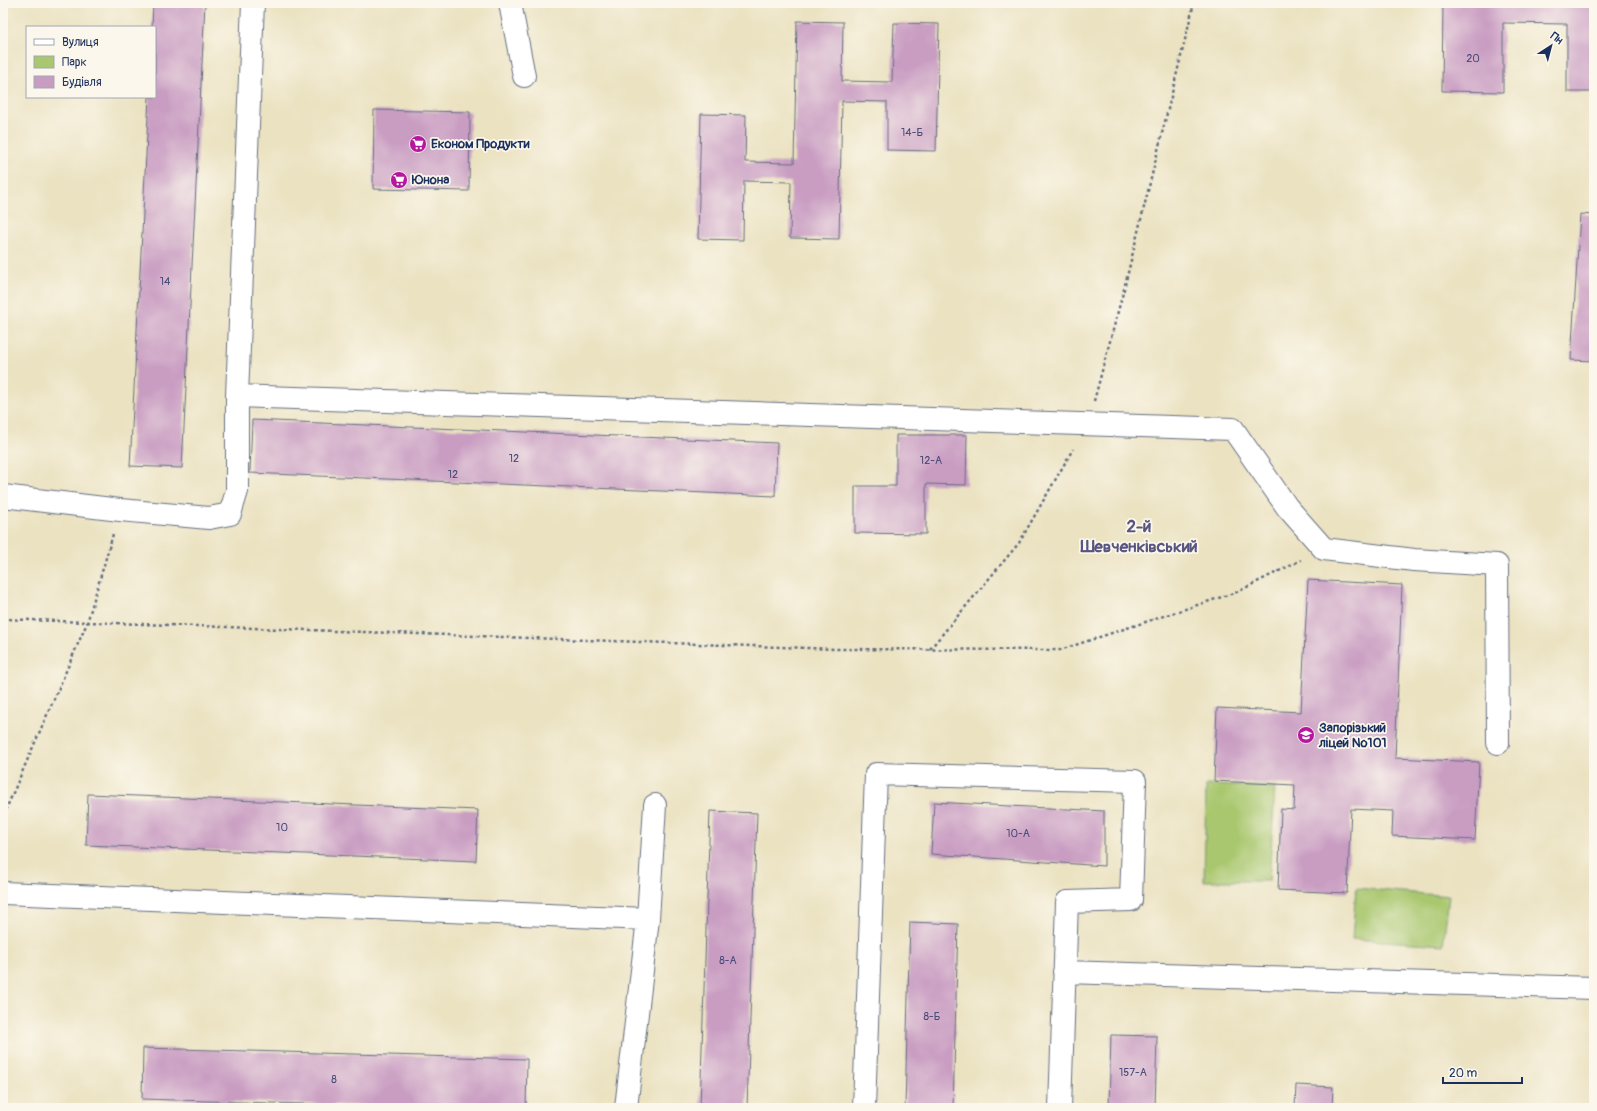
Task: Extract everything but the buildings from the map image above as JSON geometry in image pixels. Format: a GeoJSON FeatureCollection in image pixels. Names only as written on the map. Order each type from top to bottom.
{"type":"FeatureCollection","features":[{"type":"Feature","properties":{"kind":"lane"},"geometry":{"type":"LineString","coordinates":[[3,496],[120,510],[209,518],[230,514],[237,491],[237,396],[253,3]]}},
{"type":"Feature","properties":{"kind":"lane"},"geometry":{"type":"LineString","coordinates":[[510,3],[524,76]]}},
{"type":"Feature","properties":{"kind":"lane"},"geometry":{"type":"LineString","coordinates":[[237,396],[1233,429],[1287,507],[1324,549],[1414,560],[1497,565],[1498,743]]}},
{"type":"Feature","properties":{"kind":"lane"},"geometry":{"type":"LineString","coordinates":[[864,1108],[876,774],[1135,781],[1131,900],[1068,902],[1064,972],[1060,1108]]}},
{"type":"Feature","properties":{"kind":"lane"},"geometry":{"type":"LineString","coordinates":[[626,1108],[648,919],[655,805]]}},
{"type":"Feature","properties":{"kind":"lane"},"geometry":{"type":"LineString","coordinates":[[3,893],[648,919]]}},
{"type":"Feature","properties":{"kind":"lane"},"geometry":{"type":"LineString","coordinates":[[1064,972],[1594,988]]}},
{"type":"Feature","properties":{"kind":"path"},"geometry":{"type":"LineString","coordinates":[[930,650],[1019,543],[1087,424],[1124,289],[1194,3]]}},
{"type":"Feature","properties":{"kind":"path"},"geometry":{"type":"LineString","coordinates":[[3,816],[87,623],[120,510]]}},
{"type":"Feature","properties":{"kind":"path"},"geometry":{"type":"LineString","coordinates":[[3,619],[836,650],[1060,650],[1237,592],[1324,549]]}},
{"type":"Feature","properties":{"kind":"green space"},"geometry":{"type":"Polygon","coordinates":[[[1206,785],[1275,787],[1269,881],[1204,881],[1206,785]]]}},
{"type":"Feature","properties":{"kind":"green space"},"geometry":{"type":"Polygon","coordinates":[[[1356,888],[1449,896],[1443,945],[1352,939],[1356,888]]]}},
{"type":"Feature","properties":{"kind":"place","name":"Економ Продукти"},"geometry":{"type":"Point","coordinates":[418,144]}},
{"type":"Feature","properties":{"kind":"place","name":"Юнона"},"geometry":{"type":"Point","coordinates":[399,180]}},
{"type":"Feature","properties":{"kind":"place","name":"Запорізький ліцей №101"},"geometry":{"type":"Point","coordinates":[1306,735]}},
{"type":"Feature","properties":{"kind":"district","name":"2-й Шевченківський"},"geometry":{"type":"Point","coordinates":[1139,536]}}]}
